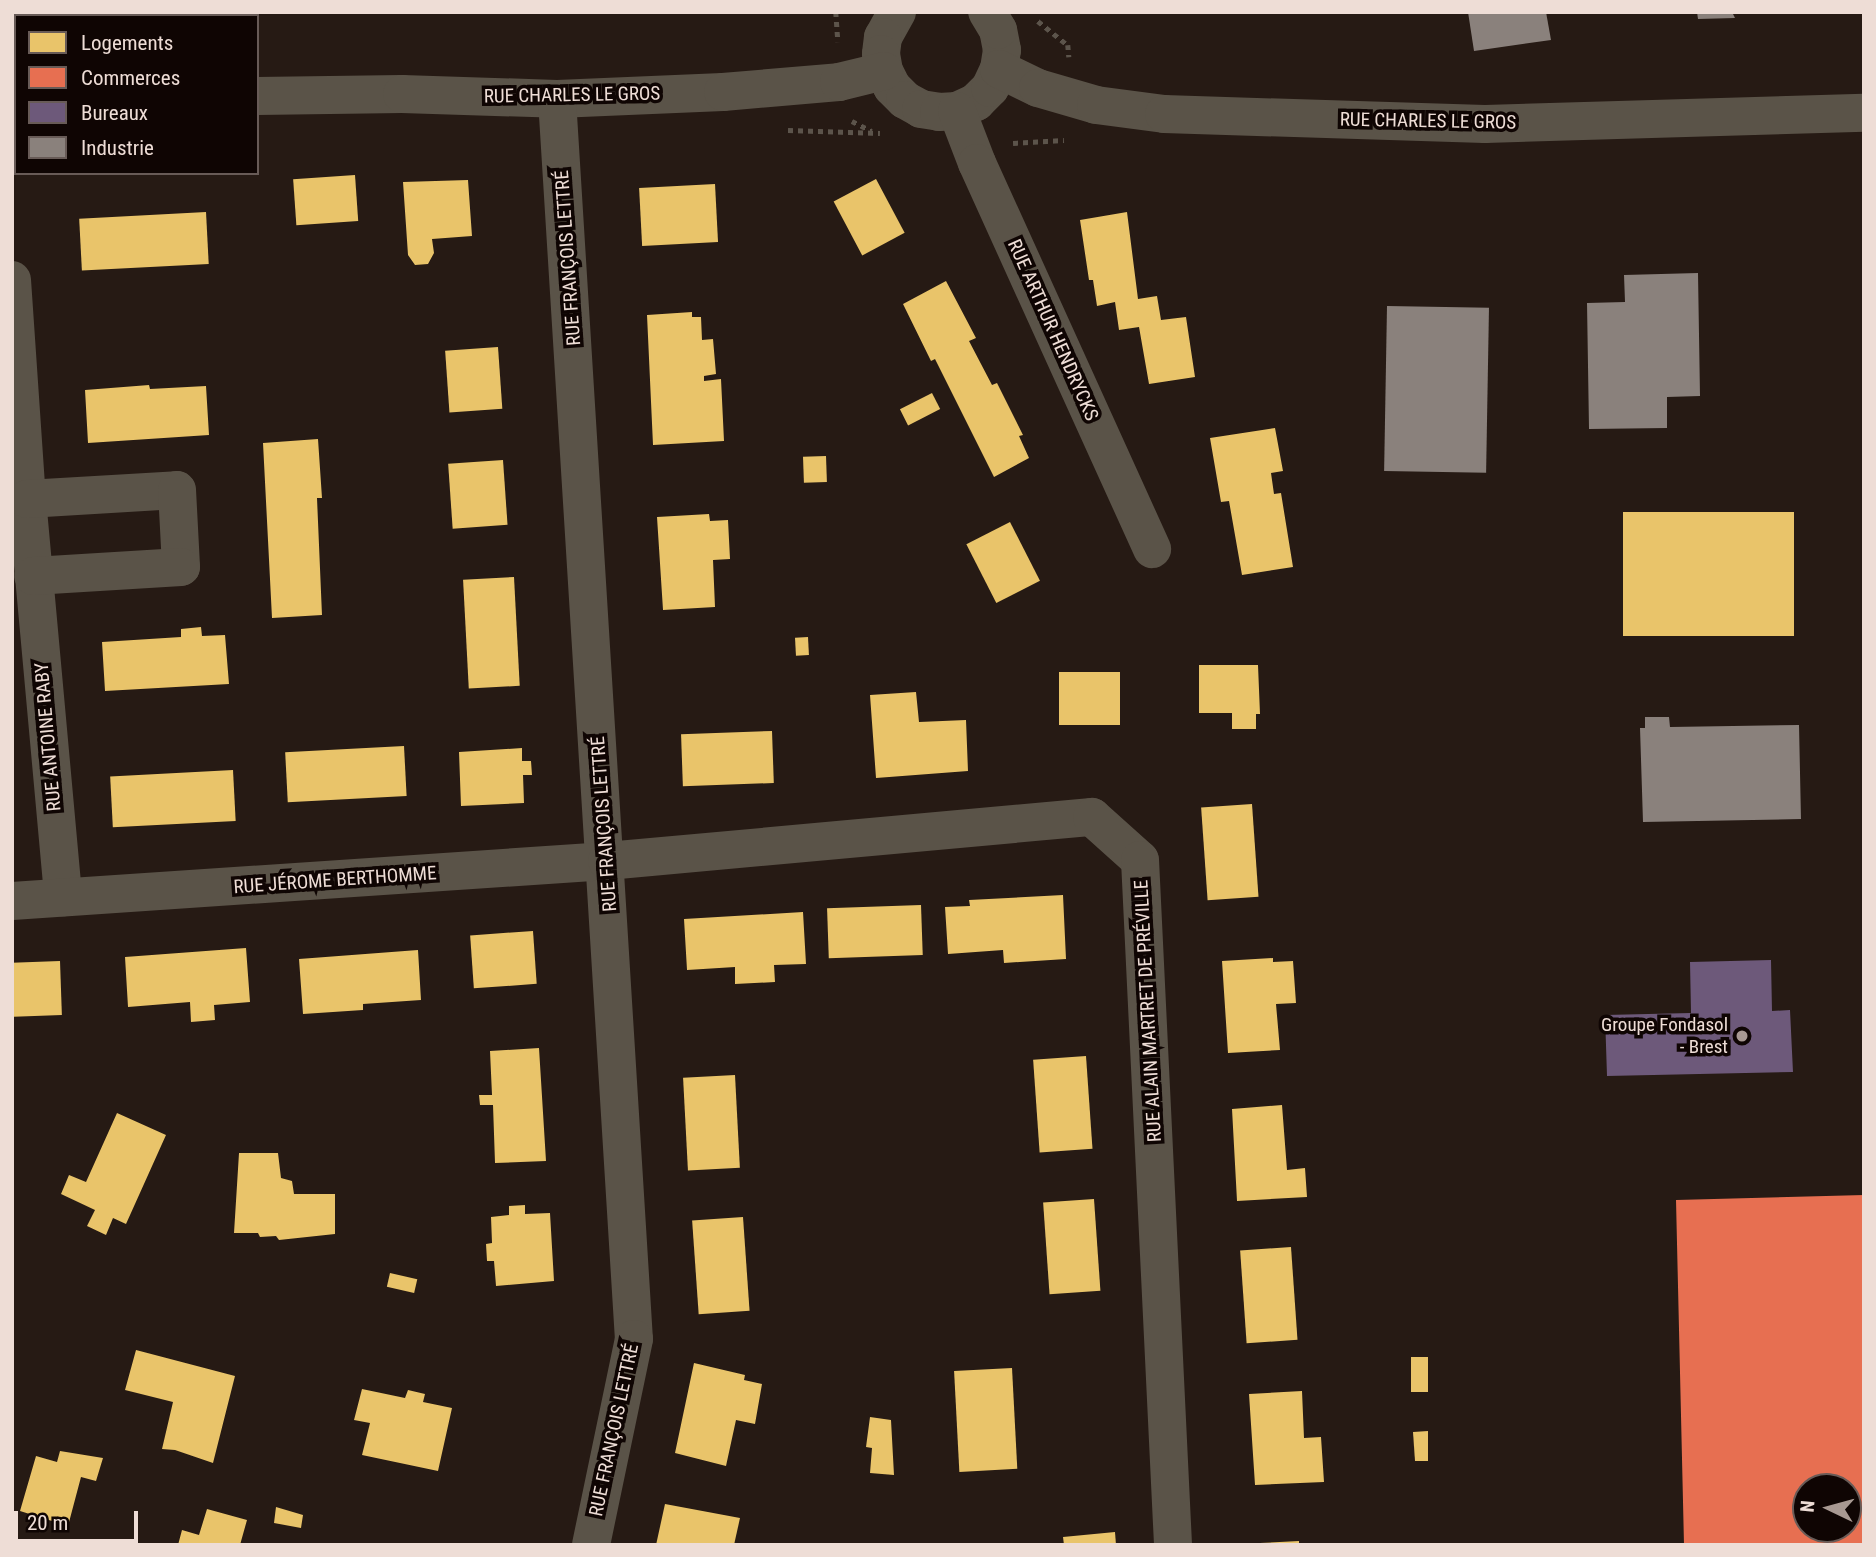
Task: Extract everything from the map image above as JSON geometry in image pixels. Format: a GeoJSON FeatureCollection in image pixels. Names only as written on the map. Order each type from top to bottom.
{"type":"FeatureCollection","features":[{"type":"Feature","properties":{"kind":"street"},"geometry":{"type":"LineString","coordinates":[[897,12],[883,37],[881,54],[884,71],[899,94],[921,109],[939,113],[957,111],[976,102],[990,88],[999,69],[1002,50],[998,30],[987,12]]}},
{"type":"Feature","properties":{"kind":"street","name":"RUE CHARLES LE GROS"},"geometry":{"type":"LineString","coordinates":[[999,69],[1038,88],[1096,105],[1164,114],[1485,124],[1864,113]]}},
{"type":"Feature","properties":{"kind":"street","name":"RUE CHARLES LE GROS"},"geometry":{"type":"LineString","coordinates":[[259,96],[402,94],[557,99],[749,90],[839,82],[884,71]]}},
{"type":"Feature","properties":{"kind":"street","name":"RUE FRANÇOIS LETTRÉ"},"geometry":{"type":"LineString","coordinates":[[557,99],[607,861],[634,1339],[591,1545]]}},
{"type":"Feature","properties":{"kind":"street","name":"RUE ARTHUR HENDRYCKS"},"geometry":{"type":"LineString","coordinates":[[957,111],[977,163],[1152,549]]}},
{"type":"Feature","properties":{"kind":"street","name":"RUE ANTOINE RABY"},"geometry":{"type":"LineString","coordinates":[[12,280],[33,576],[63,897]]}},
{"type":"Feature","properties":{"kind":"street"},"geometry":{"type":"LineString","coordinates":[[27,499],[177,490],[181,567],[33,576]]}},
{"type":"Feature","properties":{"kind":"street","name":"RUE ALAIN MARTRET DE PRÉVILLE"},"geometry":{"type":"LineString","coordinates":[[607,861],[1092,817],[1140,860],[1173,1545]]}},
{"type":"Feature","properties":{"kind":"street","name":"RUE JÉROME BERTHOMME"},"geometry":{"type":"LineString","coordinates":[[12,901],[607,861]]}},
{"type":"Feature","properties":{"kind":"building: Logements"},"geometry":{"type":"Polygon","coordinates":[[[355,175],[358,221],[296,225],[293,179],[355,175]]]}},
{"type":"Feature","properties":{"kind":"building: Logements"},"geometry":{"type":"Polygon","coordinates":[[[876,179],[905,233],[862,255],[834,202],[876,179]]]}},
{"type":"Feature","properties":{"kind":"building: Logements"},"geometry":{"type":"Polygon","coordinates":[[[468,180],[472,236],[432,239],[434,253],[428,264],[415,265],[408,255],[403,182],[468,180]]]}},
{"type":"Feature","properties":{"kind":"building: Logements"},"geometry":{"type":"Polygon","coordinates":[[[715,184],[718,242],[642,246],[639,188],[715,184]]]}},
{"type":"Feature","properties":{"kind":"building: Logements"},"geometry":{"type":"Polygon","coordinates":[[[206,212],[209,264],[82,271],[79,219],[206,212]]]}},
{"type":"Feature","properties":{"kind":"building: Logements"},"geometry":{"type":"Polygon","coordinates":[[[1127,212],[1138,299],[1157,296],[1161,320],[1186,317],[1195,377],[1149,384],[1139,327],[1119,330],[1115,302],[1097,306],[1093,280],[1089,280],[1080,220],[1127,212]]]}},
{"type":"Feature","properties":{"kind":"building: Logements"},"geometry":{"type":"Polygon","coordinates":[[[946,281],[976,338],[969,341],[992,385],[997,383],[1023,435],[1019,436],[1029,458],[994,477],[935,359],[931,361],[903,304],[946,281]]]}},
{"type":"Feature","properties":{"kind":"building: Logements"},"geometry":{"type":"Polygon","coordinates":[[[692,312],[692,317],[701,317],[702,340],[713,339],[716,374],[704,376],[704,381],[721,379],[724,441],[653,445],[647,315],[692,312]]]}},
{"type":"Feature","properties":{"kind":"building: Logements"},"geometry":{"type":"Polygon","coordinates":[[[498,347],[502,409],[449,413],[445,351],[498,347]]]}},
{"type":"Feature","properties":{"kind":"building: Logements"},"geometry":{"type":"Polygon","coordinates":[[[149,385],[150,389],[206,386],[209,435],[88,443],[85,390],[149,385]]]}},
{"type":"Feature","properties":{"kind":"building: Logements"},"geometry":{"type":"Polygon","coordinates":[[[932,393],[940,409],[908,425],[900,409],[932,393]]]}},
{"type":"Feature","properties":{"kind":"building: Logements"},"geometry":{"type":"Polygon","coordinates":[[[1275,428],[1283,471],[1271,473],[1274,494],[1281,493],[1293,567],[1242,575],[1229,501],[1221,502],[1210,438],[1275,428]]]}},
{"type":"Feature","properties":{"kind":"building: Logements"},"geometry":{"type":"Polygon","coordinates":[[[318,439],[322,498],[317,498],[322,615],[272,618],[263,443],[318,439]]]}},
{"type":"Feature","properties":{"kind":"building: Logements"},"geometry":{"type":"Polygon","coordinates":[[[826,456],[827,482],[804,483],[803,457],[826,456]]]}},
{"type":"Feature","properties":{"kind":"building: Logements"},"geometry":{"type":"Polygon","coordinates":[[[503,460],[508,525],[453,529],[448,464],[503,460]]]}},
{"type":"Feature","properties":{"kind":"building: Logements"},"geometry":{"type":"Polygon","coordinates":[[[1623,512],[1794,512],[1794,636],[1623,636],[1623,512]]]}},
{"type":"Feature","properties":{"kind":"building: Logements"},"geometry":{"type":"Polygon","coordinates":[[[709,514],[710,521],[728,520],[730,559],[713,560],[715,607],[663,610],[657,517],[709,514]]]}},
{"type":"Feature","properties":{"kind":"building: Logements"},"geometry":{"type":"Polygon","coordinates":[[[1010,522],[1040,581],[996,603],[966,544],[1010,522]]]}},
{"type":"Feature","properties":{"kind":"building: Logements"},"geometry":{"type":"Polygon","coordinates":[[[514,577],[520,686],[469,689],[463,580],[514,577]]]}},
{"type":"Feature","properties":{"kind":"building: Logements"},"geometry":{"type":"Polygon","coordinates":[[[201,627],[202,636],[225,635],[229,684],[105,691],[102,642],[181,637],[181,629],[201,627]]]}},
{"type":"Feature","properties":{"kind":"building: Logements"},"geometry":{"type":"Polygon","coordinates":[[[808,637],[809,655],[796,656],[795,638],[808,637]]]}},
{"type":"Feature","properties":{"kind":"building: Logements"},"geometry":{"type":"Polygon","coordinates":[[[1199,665],[1258,665],[1260,714],[1256,714],[1256,729],[1232,729],[1232,713],[1199,713],[1199,665]]]}},
{"type":"Feature","properties":{"kind":"building: Logements"},"geometry":{"type":"Polygon","coordinates":[[[1059,672],[1120,672],[1120,725],[1059,725],[1059,672]]]}},
{"type":"Feature","properties":{"kind":"building: Logements"},"geometry":{"type":"Polygon","coordinates":[[[916,692],[919,722],[966,720],[968,771],[876,778],[870,695],[916,692]]]}},
{"type":"Feature","properties":{"kind":"building: Logements"},"geometry":{"type":"Polygon","coordinates":[[[772,731],[774,783],[683,786],[681,734],[772,731]]]}},
{"type":"Feature","properties":{"kind":"building: Logements"},"geometry":{"type":"Polygon","coordinates":[[[404,746],[407,796],[288,802],[285,752],[404,746]]]}},
{"type":"Feature","properties":{"kind":"building: Logements"},"geometry":{"type":"Polygon","coordinates":[[[522,748],[522,761],[531,761],[532,775],[523,775],[524,803],[461,806],[459,752],[522,748]]]}},
{"type":"Feature","properties":{"kind":"building: Logements"},"geometry":{"type":"Polygon","coordinates":[[[233,770],[236,821],[113,827],[110,776],[233,770]]]}},
{"type":"Feature","properties":{"kind":"building: Logements"},"geometry":{"type":"Polygon","coordinates":[[[1252,804],[1258,897],[1208,900],[1201,808],[1252,804]]]}},
{"type":"Feature","properties":{"kind":"building: Logements"},"geometry":{"type":"Polygon","coordinates":[[[1063,895],[1066,959],[1004,963],[1003,950],[948,954],[945,907],[970,906],[969,900],[1063,895]]]}},
{"type":"Feature","properties":{"kind":"building: Logements"},"geometry":{"type":"Polygon","coordinates":[[[921,905],[923,955],[829,958],[827,908],[921,905]]]}},
{"type":"Feature","properties":{"kind":"building: Logements"},"geometry":{"type":"Polygon","coordinates":[[[803,912],[806,964],[774,965],[775,982],[735,984],[735,967],[687,970],[684,919],[803,912]]]}},
{"type":"Feature","properties":{"kind":"building: Logements"},"geometry":{"type":"Polygon","coordinates":[[[533,931],[537,984],[474,988],[470,935],[533,931]]]}},
{"type":"Feature","properties":{"kind":"building: Logements"},"geometry":{"type":"Polygon","coordinates":[[[246,948],[250,1002],[214,1005],[215,1020],[191,1022],[190,1002],[128,1007],[125,957],[246,948]]]}},
{"type":"Feature","properties":{"kind":"building: Logements"},"geometry":{"type":"Polygon","coordinates":[[[418,950],[421,1000],[363,1004],[363,1010],[303,1014],[299,959],[418,950]]]}},
{"type":"Feature","properties":{"kind":"building: Logements"},"geometry":{"type":"Polygon","coordinates":[[[1273,958],[1273,962],[1293,961],[1296,1003],[1276,1004],[1280,1050],[1228,1053],[1222,961],[1273,958]]]}},
{"type":"Feature","properties":{"kind":"building: Logements"},"geometry":{"type":"Polygon","coordinates":[[[60,961],[62,1015],[14,1017],[12,963],[60,961]]]}},
{"type":"Feature","properties":{"kind":"building: Logements"},"geometry":{"type":"Polygon","coordinates":[[[539,1048],[546,1161],[495,1163],[493,1105],[480,1105],[479,1095],[492,1095],[490,1051],[539,1048]]]}},
{"type":"Feature","properties":{"kind":"building: Logements"},"geometry":{"type":"Polygon","coordinates":[[[1086,1056],[1092,1149],[1040,1152],[1033,1060],[1086,1056]]]}},
{"type":"Feature","properties":{"kind":"building: Logements"},"geometry":{"type":"Polygon","coordinates":[[[735,1075],[740,1168],[688,1171],[683,1078],[735,1075]]]}},
{"type":"Feature","properties":{"kind":"building: Logements"},"geometry":{"type":"Polygon","coordinates":[[[1282,1105],[1287,1170],[1305,1168],[1307,1197],[1237,1201],[1232,1109],[1282,1105]]]}},
{"type":"Feature","properties":{"kind":"building: Logements"},"geometry":{"type":"Polygon","coordinates":[[[117,1113],[166,1135],[126,1224],[113,1218],[106,1235],[87,1226],[95,1210],[61,1194],[69,1175],[86,1182],[117,1113]]]}},
{"type":"Feature","properties":{"kind":"building: Logements"},"geometry":{"type":"Polygon","coordinates":[[[239,1153],[278,1153],[281,1178],[292,1181],[294,1194],[335,1194],[335,1234],[279,1240],[276,1236],[260,1237],[258,1233],[234,1233],[239,1153]]]}},
{"type":"Feature","properties":{"kind":"building: Logements"},"geometry":{"type":"Polygon","coordinates":[[[1094,1199],[1100,1291],[1050,1294],[1043,1203],[1094,1199]]]}},
{"type":"Feature","properties":{"kind":"building: Logements"},"geometry":{"type":"Polygon","coordinates":[[[525,1205],[525,1214],[550,1213],[554,1281],[496,1286],[494,1261],[487,1261],[486,1244],[492,1243],[491,1217],[509,1215],[509,1206],[525,1205]]]}},
{"type":"Feature","properties":{"kind":"building: Logements"},"geometry":{"type":"Polygon","coordinates":[[[743,1217],[750,1311],[699,1314],[692,1221],[743,1217]]]}},
{"type":"Feature","properties":{"kind":"building: Logements"},"geometry":{"type":"Polygon","coordinates":[[[1291,1247],[1297,1340],[1247,1343],[1240,1251],[1291,1247]]]}},
{"type":"Feature","properties":{"kind":"building: Logements"},"geometry":{"type":"Polygon","coordinates":[[[390,1273],[417,1279],[414,1293],[387,1287],[390,1273]]]}},
{"type":"Feature","properties":{"kind":"building: Logements"},"geometry":{"type":"Polygon","coordinates":[[[136,1350],[235,1376],[213,1463],[175,1450],[162,1449],[173,1402],[125,1390],[136,1350]]]}},
{"type":"Feature","properties":{"kind":"building: Logements"},"geometry":{"type":"Polygon","coordinates":[[[1411,1357],[1428,1357],[1428,1392],[1411,1392],[1411,1357]]]}},
{"type":"Feature","properties":{"kind":"building: Logements"},"geometry":{"type":"Polygon","coordinates":[[[694,1363],[745,1375],[744,1380],[762,1384],[755,1424],[736,1420],[726,1466],[675,1453],[694,1363]]]}},
{"type":"Feature","properties":{"kind":"building: Logements"},"geometry":{"type":"Polygon","coordinates":[[[1012,1368],[1017,1469],[959,1472],[954,1371],[1012,1368]]]}},
{"type":"Feature","properties":{"kind":"building: Logements"},"geometry":{"type":"Polygon","coordinates":[[[362,1389],[405,1398],[408,1390],[425,1394],[423,1402],[452,1408],[438,1471],[362,1455],[370,1423],[354,1420],[362,1389]]]}},
{"type":"Feature","properties":{"kind":"building: Logements"},"geometry":{"type":"Polygon","coordinates":[[[1302,1391],[1304,1438],[1321,1437],[1324,1482],[1255,1485],[1249,1394],[1302,1391]]]}},
{"type":"Feature","properties":{"kind":"building: Logements"},"geometry":{"type":"Polygon","coordinates":[[[870,1417],[891,1420],[894,1475],[870,1473],[872,1448],[866,1447],[870,1417]]]}},
{"type":"Feature","properties":{"kind":"building: Logements"},"geometry":{"type":"Polygon","coordinates":[[[1428,1431],[1428,1461],[1415,1461],[1413,1432],[1428,1431]]]}},
{"type":"Feature","properties":{"kind":"building: Logements"},"geometry":{"type":"Polygon","coordinates":[[[60,1451],[103,1458],[96,1481],[81,1477],[68,1526],[20,1511],[36,1456],[57,1462],[60,1451]]]}},
{"type":"Feature","properties":{"kind":"building: Logements"},"geometry":{"type":"Polygon","coordinates":[[[665,1504],[740,1518],[734,1545],[656,1545],[665,1504]]]}},
{"type":"Feature","properties":{"kind":"building: Logements"},"geometry":{"type":"Polygon","coordinates":[[[276,1507],[303,1515],[301,1528],[274,1523],[276,1507]]]}},
{"type":"Feature","properties":{"kind":"building: Logements"},"geometry":{"type":"Polygon","coordinates":[[[207,1509],[247,1520],[240,1545],[178,1545],[182,1530],[199,1535],[207,1509]]]}},
{"type":"Feature","properties":{"kind":"building: Logements"},"geometry":{"type":"Polygon","coordinates":[[[1115,1532],[1116,1545],[1064,1545],[1063,1537],[1115,1532]]]}},
{"type":"Feature","properties":{"kind":"building: Logements"},"geometry":{"type":"Polygon","coordinates":[[[1299,1541],[1299,1545],[1260,1545],[1260,1543],[1299,1541]]]}},
{"type":"Feature","properties":{"kind":"building: Commerces"},"geometry":{"type":"Polygon","coordinates":[[[1864,1195],[1864,1545],[1684,1545],[1676,1200],[1864,1195]]]}},
{"type":"Feature","properties":{"kind":"building: Bureaux"},"geometry":{"type":"Polygon","coordinates":[[[1771,960],[1772,1011],[1790,1010],[1793,1072],[1607,1076],[1605,1015],[1691,1013],[1690,962],[1771,960]]]}},
{"type":"Feature","properties":{"kind":"building: Industrie"},"geometry":{"type":"Polygon","coordinates":[[[1468,12],[1546,12],[1551,40],[1474,51],[1468,12]]]}},
{"type":"Feature","properties":{"kind":"building: Industrie"},"geometry":{"type":"Polygon","coordinates":[[[1697,12],[1732,12],[1735,18],[1698,19],[1697,12]]]}},
{"type":"Feature","properties":{"kind":"building: Industrie"},"geometry":{"type":"Polygon","coordinates":[[[1698,273],[1700,396],[1667,397],[1667,428],[1589,429],[1587,303],[1625,302],[1624,275],[1698,273]]]}},
{"type":"Feature","properties":{"kind":"building: Industrie"},"geometry":{"type":"Polygon","coordinates":[[[1387,306],[1489,308],[1486,473],[1384,471],[1387,306]]]}},
{"type":"Feature","properties":{"kind":"building: Industrie"},"geometry":{"type":"Polygon","coordinates":[[[1645,717],[1669,717],[1670,727],[1799,725],[1801,819],[1643,822],[1640,728],[1645,728],[1645,717]]]}},
{"type":"Feature","properties":{"kind":"place","name":"Groupe Fondasol - Brest"},"geometry":{"type":"Point","coordinates":[1742,1036]}}]}
